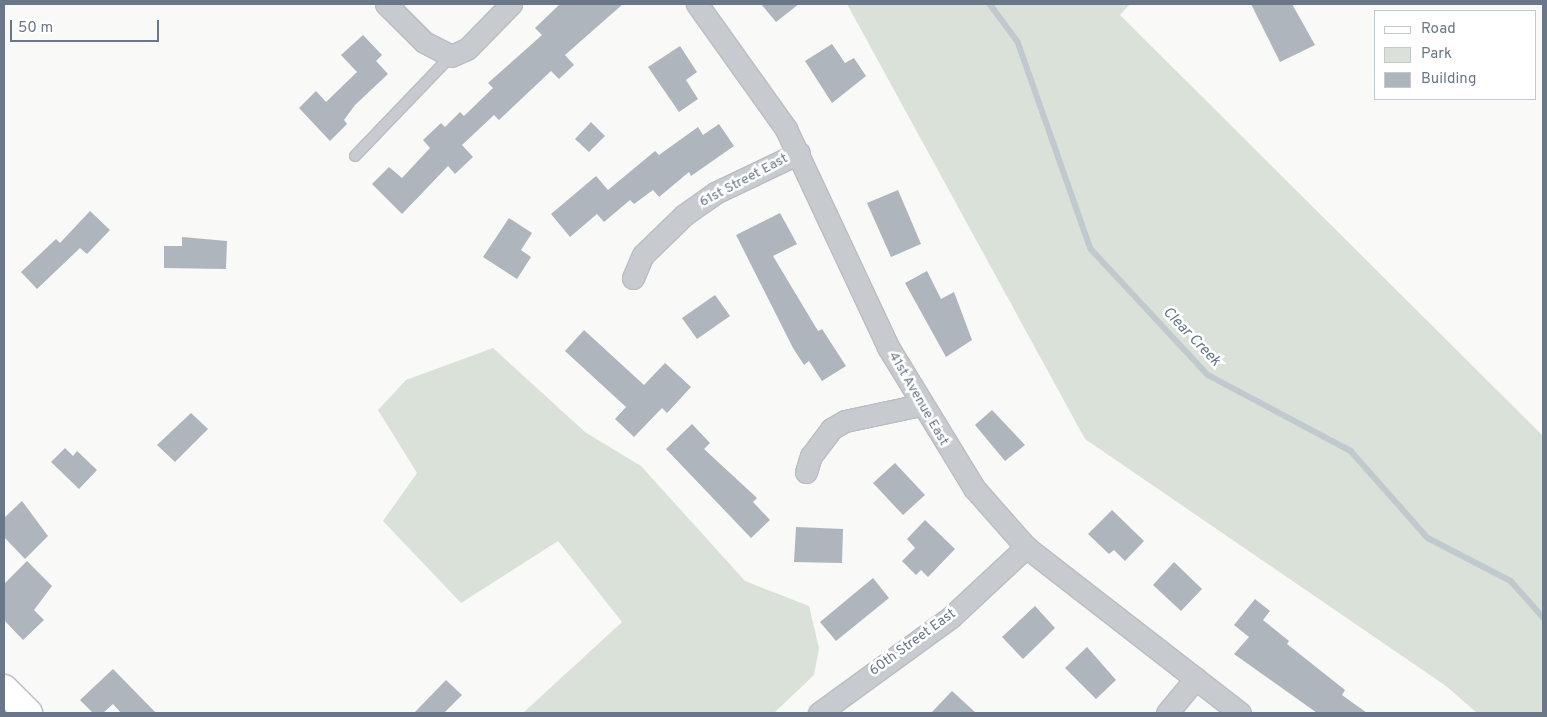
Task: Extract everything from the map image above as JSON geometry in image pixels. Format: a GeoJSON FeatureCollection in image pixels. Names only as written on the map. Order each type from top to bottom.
{"type":"FeatureCollection","features":[{"type":"Feature","properties":{"kind":"street"},"geometry":{"type":"LineString","coordinates":[[386,4],[424,42],[451,56],[467,49],[511,4]]}},
{"type":"Feature","properties":{"kind":"street","name":"41st Avenue East"},"geometry":{"type":"LineString","coordinates":[[697,4],[771,105],[799,153],[888,347],[920,405],[974,488],[1026,547],[1240,713]]}},
{"type":"Feature","properties":{"kind":"street","name":"61st Street East"},"geometry":{"type":"LineString","coordinates":[[633,278],[649,248],[684,215],[715,193],[799,153]]}},
{"type":"Feature","properties":{"kind":"street"},"geometry":{"type":"LineString","coordinates":[[806,472],[811,456],[831,429],[845,421],[920,405]]}},
{"type":"Feature","properties":{"kind":"street","name":"60th Street East"},"geometry":{"type":"LineString","coordinates":[[819,713],[951,617],[1026,547]]}},
{"type":"Feature","properties":{"kind":"street"},"geometry":{"type":"LineString","coordinates":[[1167,713],[1196,678]]}},
{"type":"Feature","properties":{"kind":"street"},"geometry":{"type":"LineString","coordinates":[[4,688],[28,713]]}},
{"type":"Feature","properties":{"kind":"lane"},"geometry":{"type":"LineString","coordinates":[[355,156],[451,56]]}},
{"type":"Feature","properties":{"kind":"green space"},"geometry":{"type":"Polygon","coordinates":[[[847,4],[1130,4],[1120,15],[1543,436],[1543,713],[1477,713],[1446,686],[1085,439],[847,4]]]}},
{"type":"Feature","properties":{"kind":"green space"},"geometry":{"type":"Polygon","coordinates":[[[493,348],[585,432],[641,466],[745,581],[809,606],[819,648],[814,675],[774,713],[523,713],[622,622],[558,541],[461,603],[383,521],[417,473],[378,410],[406,380],[493,348]]]}},
{"type":"Feature","properties":{"kind":"building"},"geometry":{"type":"Polygon","coordinates":[[[560,4],[623,4],[565,55],[574,65],[559,79],[551,71],[499,120],[494,115],[462,145],[473,157],[455,174],[448,166],[402,214],[372,184],[389,167],[402,178],[430,148],[423,140],[441,123],[445,127],[460,112],[464,116],[493,88],[488,83],[542,35],[535,28],[560,4]]]}},
{"type":"Feature","properties":{"kind":"building"},"geometry":{"type":"Polygon","coordinates":[[[761,4],[799,4],[776,22],[761,4]]]}},
{"type":"Feature","properties":{"kind":"building"},"geometry":{"type":"Polygon","coordinates":[[[1251,4],[1292,4],[1315,45],[1280,62],[1251,4]]]}},
{"type":"Feature","properties":{"kind":"building"},"geometry":{"type":"Polygon","coordinates":[[[363,35],[382,55],[376,61],[388,74],[355,105],[344,120],[347,124],[330,141],[299,108],[316,91],[326,102],[357,72],[341,55],[363,35]]]}},
{"type":"Feature","properties":{"kind":"building"},"geometry":{"type":"Polygon","coordinates":[[[832,44],[845,63],[854,58],[866,76],[832,103],[805,61],[832,44]]]}},
{"type":"Feature","properties":{"kind":"building"},"geometry":{"type":"Polygon","coordinates":[[[680,46],[697,72],[686,80],[698,99],[679,112],[648,67],[680,46]]]}},
{"type":"Feature","properties":{"kind":"building"},"geometry":{"type":"Polygon","coordinates":[[[591,122],[605,136],[589,152],[575,139],[591,122]]]}},
{"type":"Feature","properties":{"kind":"building"},"geometry":{"type":"Polygon","coordinates":[[[719,124],[734,146],[691,176],[689,172],[659,197],[653,190],[634,204],[630,200],[604,222],[597,214],[570,237],[551,214],[596,176],[608,190],[655,151],[659,155],[698,127],[703,135],[719,124]]]}},
{"type":"Feature","properties":{"kind":"building"},"geometry":{"type":"Polygon","coordinates":[[[898,190],[921,244],[891,257],[867,203],[898,190]]]}},
{"type":"Feature","properties":{"kind":"building"},"geometry":{"type":"Polygon","coordinates":[[[90,211],[110,230],[87,254],[80,248],[37,289],[21,272],[56,239],[60,243],[90,211]]]}},
{"type":"Feature","properties":{"kind":"building"},"geometry":{"type":"Polygon","coordinates":[[[780,213],[797,244],[773,256],[818,331],[822,329],[846,366],[822,381],[809,361],[804,365],[793,348],[736,235],[780,213]]]}},
{"type":"Feature","properties":{"kind":"building"},"geometry":{"type":"Polygon","coordinates":[[[509,218],[532,233],[521,250],[531,257],[517,279],[483,257],[509,218]]]}},
{"type":"Feature","properties":{"kind":"building"},"geometry":{"type":"Polygon","coordinates":[[[182,237],[227,241],[226,269],[164,268],[164,246],[182,246],[182,237]]]}},
{"type":"Feature","properties":{"kind":"building"},"geometry":{"type":"Polygon","coordinates":[[[927,271],[941,299],[954,292],[972,340],[946,357],[905,283],[927,271]]]}},
{"type":"Feature","properties":{"kind":"building"},"geometry":{"type":"Polygon","coordinates":[[[715,295],[730,316],[697,339],[682,318],[715,295]]]}},
{"type":"Feature","properties":{"kind":"building"},"geometry":{"type":"Polygon","coordinates":[[[584,330],[644,385],[665,363],[691,387],[667,413],[662,408],[634,437],[615,419],[626,407],[565,351],[584,330]]]}},
{"type":"Feature","properties":{"kind":"building"},"geometry":{"type":"Polygon","coordinates":[[[992,410],[1025,445],[1005,461],[975,425],[992,410]]]}},
{"type":"Feature","properties":{"kind":"building"},"geometry":{"type":"Polygon","coordinates":[[[191,413],[208,429],[175,462],[157,445],[191,413]]]}},
{"type":"Feature","properties":{"kind":"building"},"geometry":{"type":"Polygon","coordinates":[[[692,424],[710,443],[704,449],[757,498],[753,502],[770,520],[751,538],[666,449],[692,424]]]}},
{"type":"Feature","properties":{"kind":"building"},"geometry":{"type":"Polygon","coordinates":[[[65,448],[73,456],[77,451],[97,470],[79,489],[51,462],[65,448]]]}},
{"type":"Feature","properties":{"kind":"building"},"geometry":{"type":"Polygon","coordinates":[[[895,463],[925,495],[903,515],[873,483],[895,463]]]}},
{"type":"Feature","properties":{"kind":"building"},"geometry":{"type":"Polygon","coordinates":[[[22,501],[48,536],[25,559],[4,537],[4,518],[22,501]]]}},
{"type":"Feature","properties":{"kind":"building"},"geometry":{"type":"Polygon","coordinates":[[[1112,510],[1144,541],[1125,561],[1114,550],[1109,554],[1088,534],[1112,510]]]}},
{"type":"Feature","properties":{"kind":"building"},"geometry":{"type":"Polygon","coordinates":[[[925,520],[955,549],[928,577],[921,570],[916,575],[902,561],[915,548],[907,539],[925,520]]]}},
{"type":"Feature","properties":{"kind":"building"},"geometry":{"type":"Polygon","coordinates":[[[796,527],[843,529],[842,563],[794,562],[796,527]]]}},
{"type":"Feature","properties":{"kind":"building"},"geometry":{"type":"Polygon","coordinates":[[[27,561],[52,586],[34,610],[44,620],[23,640],[4,620],[4,584],[27,561]]]}},
{"type":"Feature","properties":{"kind":"building"},"geometry":{"type":"Polygon","coordinates":[[[1174,562],[1202,589],[1181,611],[1153,585],[1174,562]]]}},
{"type":"Feature","properties":{"kind":"building"},"geometry":{"type":"Polygon","coordinates":[[[873,578],[889,598],[836,641],[820,622],[873,578]]]}},
{"type":"Feature","properties":{"kind":"building"},"geometry":{"type":"Polygon","coordinates":[[[1255,599],[1270,611],[1263,620],[1289,641],[1287,644],[1345,690],[1342,695],[1367,713],[1317,713],[1234,654],[1249,637],[1234,625],[1255,599]]]}},
{"type":"Feature","properties":{"kind":"building"},"geometry":{"type":"Polygon","coordinates":[[[1035,606],[1055,628],[1023,659],[1002,637],[1035,606]]]}},
{"type":"Feature","properties":{"kind":"building"},"geometry":{"type":"Polygon","coordinates":[[[1087,647],[1116,680],[1096,699],[1065,668],[1087,647]]]}},
{"type":"Feature","properties":{"kind":"building"},"geometry":{"type":"Polygon","coordinates":[[[113,669],[156,713],[121,713],[113,704],[103,713],[93,713],[80,700],[113,669]]]}},
{"type":"Feature","properties":{"kind":"building"},"geometry":{"type":"Polygon","coordinates":[[[446,680],[462,695],[444,713],[414,713],[446,680]]]}},
{"type":"Feature","properties":{"kind":"building"},"geometry":{"type":"Polygon","coordinates":[[[952,691],[976,713],[931,713],[952,691]]]}},
{"type":"Feature","properties":{"kind":"waterway","name":"Clear Creek"},"geometry":{"type":"LineString","coordinates":[[990,4],[1018,42],[1091,249],[1208,375],[1351,451],[1428,538],[1511,581],[1543,617]]}}]}
